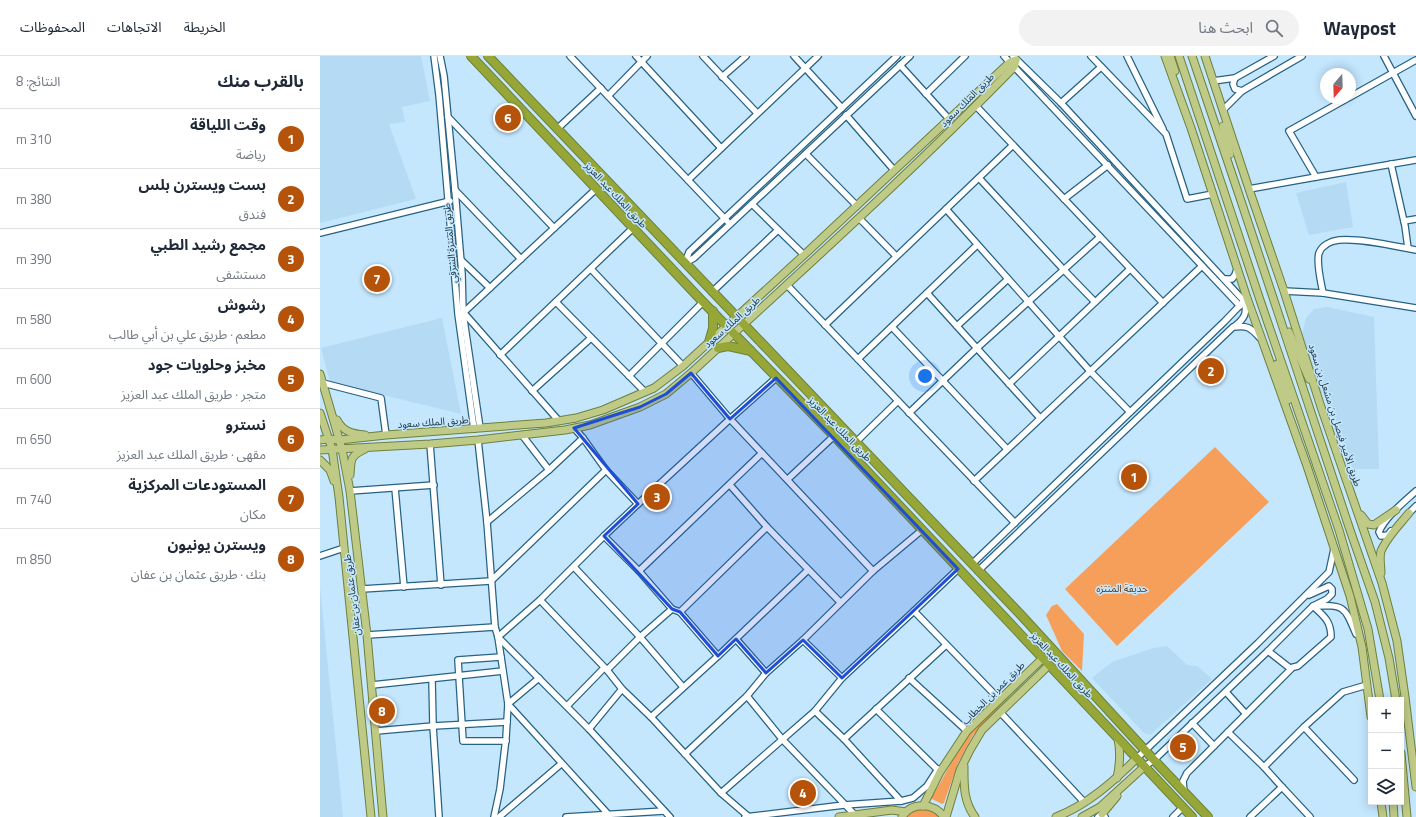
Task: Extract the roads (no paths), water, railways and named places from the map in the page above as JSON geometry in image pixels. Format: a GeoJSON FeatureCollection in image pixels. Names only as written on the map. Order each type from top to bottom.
{"type":"FeatureCollection","features":[{"type":"Feature","properties":{"kind":"highway","name":"طريق الملك عبد العزيز"},"geometry":{"type":"LineString","coordinates":[[471,56],[703,302],[834,436],[1192,817]]}},
{"type":"Feature","properties":{"kind":"highway","name":"طريق الملك عبد العزيز"},"geometry":{"type":"LineString","coordinates":[[488,56],[972,564],[1208,817]]}},
{"type":"Feature","properties":{"kind":"highway"},"geometry":{"type":"LineString","coordinates":[[709,342],[713,328],[713,311]]}},
{"type":"Feature","properties":{"kind":"highway"},"geometry":{"type":"LineString","coordinates":[[718,348],[733,346],[750,350]]}},
{"type":"Feature","properties":{"kind":"main road"},"geometry":{"type":"LineString","coordinates":[[1164,56],[1191,128],[1246,300],[1262,339],[1317,495],[1350,596],[1362,647],[1369,697]]}},
{"type":"Feature","properties":{"kind":"main road"},"geometry":{"type":"LineString","coordinates":[[1170,56],[1191,128]]}},
{"type":"Feature","properties":{"kind":"main road"},"geometry":{"type":"LineString","coordinates":[[1179,56],[1260,300],[1342,538],[1368,629],[1379,697]]}},
{"type":"Feature","properties":{"kind":"main road"},"geometry":{"type":"LineString","coordinates":[[1192,56],[1347,523],[1375,602],[1389,658],[1396,697]]}},
{"type":"Feature","properties":{"kind":"main road"},"geometry":{"type":"LineString","coordinates":[[1200,56],[1213,81],[1240,198]]}},
{"type":"Feature","properties":{"kind":"main road","name":"طريق الأمير فيصل بن مشعل بن سعود"},"geometry":{"type":"LineString","coordinates":[[1205,56],[1284,291],[1321,407],[1382,583],[1397,641],[1414,751],[1416,787]]}},
{"type":"Feature","properties":{"kind":"main road","name":"طريق الملك سعود"},"geometry":{"type":"LineString","coordinates":[[320,450],[478,440],[574,428],[590,425],[640,407],[666,394],[787,285],[976,106],[1013,61]]}},
{"type":"Feature","properties":{"kind":"main road","name":"طريق الملك سعود"},"geometry":{"type":"LineString","coordinates":[[320,440],[340,440],[559,421],[576,418],[603,410],[654,388],[683,366],[1013,61]]}},
{"type":"Feature","properties":{"kind":"main road"},"geometry":{"type":"LineString","coordinates":[[1272,294],[1321,407]]}},
{"type":"Feature","properties":{"kind":"main road"},"geometry":{"type":"LineString","coordinates":[[1260,300],[1268,336],[1317,495]]}},
{"type":"Feature","properties":{"kind":"main road","name":"طريق عثمان بن عفان"},"geometry":{"type":"LineString","coordinates":[[320,374],[340,440],[350,490],[367,635],[383,817]]}},
{"type":"Feature","properties":{"kind":"main road"},"geometry":{"type":"LineString","coordinates":[[331,407],[339,425],[347,431],[353,434],[384,436]]}},
{"type":"Feature","properties":{"kind":"main road","name":"طريق عثمان بن عفان"},"geometry":{"type":"LineString","coordinates":[[320,413],[332,449],[339,497],[371,817]]}},
{"type":"Feature","properties":{"kind":"main road"},"geometry":{"type":"LineString","coordinates":[[350,490],[352,457],[356,453],[370,447]]}},
{"type":"Feature","properties":{"kind":"main road"},"geometry":{"type":"LineString","coordinates":[[320,460],[330,470],[339,497]]}},
{"type":"Feature","properties":{"kind":"main road"},"geometry":{"type":"LineString","coordinates":[[1356,508],[1371,526],[1396,510]]}},
{"type":"Feature","properties":{"kind":"main road"},"geometry":{"type":"LineString","coordinates":[[1382,583],[1380,558],[1381,551],[1409,513]]}},
{"type":"Feature","properties":{"kind":"main road","name":"طريق عمر بن الخطاب"},"geometry":{"type":"LineString","coordinates":[[923,806],[939,770],[967,731],[1043,658]]}},
{"type":"Feature","properties":{"kind":"main road","name":"طريق عمر بن الخطاب"},"geometry":{"type":"LineString","coordinates":[[945,817],[964,762],[982,730],[1049,665]]}},
{"type":"Feature","properties":{"kind":"main road"},"geometry":{"type":"LineString","coordinates":[[1117,778],[1120,762],[1120,748],[1118,739]]}},
{"type":"Feature","properties":{"kind":"main road"},"geometry":{"type":"LineString","coordinates":[[1056,817],[1084,802],[1109,785],[1136,759]]}},
{"type":"Feature","properties":{"kind":"main road"},"geometry":{"type":"LineString","coordinates":[[964,762],[964,788],[970,810],[975,817]]}},
{"type":"Feature","properties":{"kind":"main road"},"geometry":{"type":"LineString","coordinates":[[1082,817],[1100,807],[1145,766]]}},
{"type":"Feature","properties":{"kind":"main road"},"geometry":{"type":"LineString","coordinates":[[1402,769],[1407,817]]}},
{"type":"Feature","properties":{"kind":"main road"},"geometry":{"type":"LineString","coordinates":[[1102,816],[1126,784]]}},
{"type":"Feature","properties":{"kind":"main road"},"geometry":{"type":"LineString","coordinates":[[1381,805],[1383,817]]}},
{"type":"Feature","properties":{"kind":"main road"},"geometry":{"type":"LineString","coordinates":[[1393,805],[1394,817]]}},
{"type":"Feature","properties":{"kind":"main road"},"geometry":{"type":"LineString","coordinates":[[839,817],[892,810],[904,814],[913,807],[923,806],[936,809],[945,817]]}},
{"type":"Feature","properties":{"kind":"street"},"geometry":{"type":"LineString","coordinates":[[434,56],[439,95],[448,201],[461,313],[559,421]]}},
{"type":"Feature","properties":{"kind":"street","name":"طريق المنتزة الشرقي"},"geometry":{"type":"LineString","coordinates":[[440,56],[444,76],[461,260],[461,313],[477,428]]}},
{"type":"Feature","properties":{"kind":"street"},"geometry":{"type":"LineString","coordinates":[[636,56],[721,148]]}},
{"type":"Feature","properties":{"kind":"street"},"geometry":{"type":"LineString","coordinates":[[608,96],[647,56]]}},
{"type":"Feature","properties":{"kind":"street"},"geometry":{"type":"LineString","coordinates":[[703,56],[757,114]]}},
{"type":"Feature","properties":{"kind":"street"},"geometry":{"type":"LineString","coordinates":[[722,77],[746,56]]}},
{"type":"Feature","properties":{"kind":"street"},"geometry":{"type":"LineString","coordinates":[[794,56],[842,108]]}},
{"type":"Feature","properties":{"kind":"street"},"geometry":{"type":"LineString","coordinates":[[688,180],[818,56]]}},
{"type":"Feature","properties":{"kind":"street"},"geometry":{"type":"LineString","coordinates":[[685,263],[689,252],[897,56]]}},
{"type":"Feature","properties":{"kind":"street"},"geometry":{"type":"LineString","coordinates":[[685,263],[694,258],[731,224],[910,56]]}},
{"type":"Feature","properties":{"kind":"street"},"geometry":{"type":"LineString","coordinates":[[926,94],[965,56]]}},
{"type":"Feature","properties":{"kind":"street"},"geometry":{"type":"LineString","coordinates":[[978,571],[1233,327],[1243,320],[1246,313],[1246,300],[1224,279],[1061,104],[1013,61],[1004,56]]}},
{"type":"Feature","properties":{"kind":"street"},"geometry":{"type":"LineString","coordinates":[[1091,56],[1166,134]]}},
{"type":"Feature","properties":{"kind":"street"},"geometry":{"type":"LineString","coordinates":[[1127,56],[1166,134],[1188,199],[1213,194]]}},
{"type":"Feature","properties":{"kind":"street"},"geometry":{"type":"LineString","coordinates":[[1213,81],[1235,78],[1274,56]]}},
{"type":"Feature","properties":{"kind":"street"},"geometry":{"type":"LineString","coordinates":[[1224,110],[1242,91],[1302,56]]}},
{"type":"Feature","properties":{"kind":"street"},"geometry":{"type":"LineString","coordinates":[[1384,56],[1416,116]]}},
{"type":"Feature","properties":{"kind":"street"},"geometry":{"type":"LineString","coordinates":[[573,57],[608,96],[731,224]]}},
{"type":"Feature","properties":{"kind":"street"},"geometry":{"type":"LineString","coordinates":[[1356,93],[1416,60]]}},
{"type":"Feature","properties":{"kind":"street"},"geometry":{"type":"LineString","coordinates":[[1013,61],[1240,306]]}},
{"type":"Feature","properties":{"kind":"street"},"geometry":{"type":"LineString","coordinates":[[900,65],[949,119]]}},
{"type":"Feature","properties":{"kind":"street"},"geometry":{"type":"LineString","coordinates":[[1061,104],[1101,67]]}},
{"type":"Feature","properties":{"kind":"street"},"geometry":{"type":"LineString","coordinates":[[1235,78],[1233,84],[1235,88],[1242,91]]}},
{"type":"Feature","properties":{"kind":"street"},"geometry":{"type":"LineString","coordinates":[[557,129],[601,88]]}},
{"type":"Feature","properties":{"kind":"street"},"geometry":{"type":"LineString","coordinates":[[1316,177],[1289,131],[1337,104]]}},
{"type":"Feature","properties":{"kind":"street"},"geometry":{"type":"LineString","coordinates":[[976,106],[1163,303]]}},
{"type":"Feature","properties":{"kind":"street"},"geometry":{"type":"LineString","coordinates":[[846,115],[894,170]]}},
{"type":"Feature","properties":{"kind":"street"},"geometry":{"type":"LineString","coordinates":[[448,117],[554,228]]}},
{"type":"Feature","properties":{"kind":"street"},"geometry":{"type":"LineString","coordinates":[[825,325],[1013,145]]}},
{"type":"Feature","properties":{"kind":"street"},"geometry":{"type":"LineString","coordinates":[[806,154],[857,206]]}},
{"type":"Feature","properties":{"kind":"street"},"geometry":{"type":"LineString","coordinates":[[1249,190],[1416,160]]}},
{"type":"Feature","properties":{"kind":"street"},"geometry":{"type":"LineString","coordinates":[[1391,164],[1404,221],[1408,248]]}},
{"type":"Feature","properties":{"kind":"street"},"geometry":{"type":"LineString","coordinates":[[1064,199],[1108,165]]}},
{"type":"Feature","properties":{"kind":"street"},"geometry":{"type":"LineString","coordinates":[[979,178],[1095,302]]}},
{"type":"Feature","properties":{"kind":"street"},"geometry":{"type":"LineString","coordinates":[[461,313],[490,288],[596,189]]}},
{"type":"Feature","properties":{"kind":"street"},"geometry":{"type":"LineString","coordinates":[[455,190],[521,259]]}},
{"type":"Feature","properties":{"kind":"street"},"geometry":{"type":"LineString","coordinates":[[320,232],[455,200]]}},
{"type":"Feature","properties":{"kind":"street"},"geometry":{"type":"LineString","coordinates":[[752,204],[804,255]]}},
{"type":"Feature","properties":{"kind":"street"},"geometry":{"type":"LineString","coordinates":[[946,209],[1058,336],[1130,412]]}},
{"type":"Feature","properties":{"kind":"street"},"geometry":{"type":"LineString","coordinates":[[859,218],[896,256]]}},
{"type":"Feature","properties":{"kind":"street"},"geometry":{"type":"LineString","coordinates":[[1404,221],[1416,219]]}},
{"type":"Feature","properties":{"kind":"street"},"geometry":{"type":"LineString","coordinates":[[500,355],[633,228]]}},
{"type":"Feature","properties":{"kind":"street"},"geometry":{"type":"LineString","coordinates":[[712,292],[778,230]]}},
{"type":"Feature","properties":{"kind":"street"},"geometry":{"type":"LineString","coordinates":[[909,413],[942,380],[1100,237]]}},
{"type":"Feature","properties":{"kind":"street"},"geometry":{"type":"LineString","coordinates":[[1323,293],[1318,265],[1319,253],[1324,245],[1338,240],[1416,250]]}},
{"type":"Feature","properties":{"kind":"street"},"geometry":{"type":"LineString","coordinates":[[858,359],[978,245]]}},
{"type":"Feature","properties":{"kind":"street"},"geometry":{"type":"LineString","coordinates":[[461,260],[490,288]]}},
{"type":"Feature","properties":{"kind":"street"},"geometry":{"type":"LineString","coordinates":[[974,481],[1202,266]]}},
{"type":"Feature","properties":{"kind":"street"},"geometry":{"type":"LineString","coordinates":[[1224,279],[1232,279],[1235,276],[1237,268]]}},
{"type":"Feature","properties":{"kind":"street"},"geometry":{"type":"LineString","coordinates":[[591,269],[683,366]]}},
{"type":"Feature","properties":{"kind":"street"},"geometry":{"type":"LineString","coordinates":[[1009,384],[1130,269]]}},
{"type":"Feature","properties":{"kind":"street"},"geometry":{"type":"LineString","coordinates":[[957,326],[1008,279]]}},
{"type":"Feature","properties":{"kind":"street"},"geometry":{"type":"LineString","coordinates":[[787,285],[1014,523]]}},
{"type":"Feature","properties":{"kind":"street"},"geometry":{"type":"LineString","coordinates":[[1284,291],[1323,293],[1416,308]]}},
{"type":"Feature","properties":{"kind":"street"},"geometry":{"type":"LineString","coordinates":[[927,293],[1040,418]]}},
{"type":"Feature","properties":{"kind":"street"},"geometry":{"type":"LineString","coordinates":[[972,564],[1246,300]]}},
{"type":"Feature","properties":{"kind":"street"},"geometry":{"type":"LineString","coordinates":[[556,302],[644,392]]}},
{"type":"Feature","properties":{"kind":"street"},"geometry":{"type":"LineString","coordinates":[[628,376],[703,302]]}},
{"type":"Feature","properties":{"kind":"street"},"geometry":{"type":"LineString","coordinates":[[1233,327],[1244,326],[1253,330],[1262,339]]}},
{"type":"Feature","properties":{"kind":"street"},"geometry":{"type":"LineString","coordinates":[[892,327],[1007,449]]}},
{"type":"Feature","properties":{"kind":"street"},"geometry":{"type":"LineString","coordinates":[[532,391],[591,338]]}},
{"type":"Feature","properties":{"kind":"street"},"geometry":{"type":"LineString","coordinates":[[691,373],[762,453],[873,571]]}},
{"type":"Feature","properties":{"kind":"street"},"geometry":{"type":"LineString","coordinates":[[498,637],[540,600],[604,536],[730,418],[776,378]]}},
{"type":"Feature","properties":{"kind":"street"},"geometry":{"type":"LineString","coordinates":[[323,383],[381,398],[384,436]]}},
{"type":"Feature","properties":{"kind":"street"},"geometry":{"type":"LineString","coordinates":[[856,442],[898,401]]}},
{"type":"Feature","properties":{"kind":"street"},"geometry":{"type":"LineString","coordinates":[[574,428],[606,470],[638,504]]}},
{"type":"Feature","properties":{"kind":"street"},"geometry":{"type":"LineString","coordinates":[[522,435],[550,470]]}},
{"type":"Feature","properties":{"kind":"street"},"geometry":{"type":"LineString","coordinates":[[788,479],[834,436]]}},
{"type":"Feature","properties":{"kind":"street"},"geometry":{"type":"LineString","coordinates":[[487,522],[550,470],[583,438]]}},
{"type":"Feature","properties":{"kind":"street"},"geometry":{"type":"LineString","coordinates":[[478,440],[487,522],[495,627],[498,637],[508,704],[506,741],[500,789],[494,817]]}},
{"type":"Feature","properties":{"kind":"street"},"geometry":{"type":"LineString","coordinates":[[430,444],[441,585]]}},
{"type":"Feature","properties":{"kind":"street"},"geometry":{"type":"LineString","coordinates":[[639,571],[762,453]]}},
{"type":"Feature","properties":{"kind":"street"},"geometry":{"type":"LineString","coordinates":[[362,589],[491,581],[606,470]]}},
{"type":"Feature","properties":{"kind":"street"},"geometry":{"type":"LineString","coordinates":[[350,490],[434,485]]}},
{"type":"Feature","properties":{"kind":"street"},"geometry":{"type":"LineString","coordinates":[[730,485],[767,527],[840,602]]}},
{"type":"Feature","properties":{"kind":"street"},"geometry":{"type":"LineString","coordinates":[[395,488],[404,587]]}},
{"type":"Feature","properties":{"kind":"street"},"geometry":{"type":"LineString","coordinates":[[1416,491],[1381,527],[1379,532],[1381,536],[1388,535],[1416,506]]}},
{"type":"Feature","properties":{"kind":"street"},"geometry":{"type":"LineString","coordinates":[[680,612],[767,527]]}},
{"type":"Feature","properties":{"kind":"street"},"geometry":{"type":"LineString","coordinates":[[685,754],[747,696],[766,673],[803,640],[840,602],[873,571],[922,530]]}},
{"type":"Feature","properties":{"kind":"street"},"geometry":{"type":"LineString","coordinates":[[604,536],[639,571],[672,608],[680,612],[718,656]]}},
{"type":"Feature","properties":{"kind":"street"},"geometry":{"type":"LineString","coordinates":[[320,556],[344,548]]}},
{"type":"Feature","properties":{"kind":"street"},"geometry":{"type":"LineString","coordinates":[[1136,759],[1330,572],[1334,549]]}},
{"type":"Feature","properties":{"kind":"street"},"geometry":{"type":"LineString","coordinates":[[574,567],[640,637],[684,687]]}},
{"type":"Feature","properties":{"kind":"street"},"geometry":{"type":"LineString","coordinates":[[721,792],[815,711],[842,678],[958,569]]}},
{"type":"Feature","properties":{"kind":"street"},"geometry":{"type":"LineString","coordinates":[[651,717],[718,656],[808,570]]}},
{"type":"Feature","properties":{"kind":"street"},"geometry":{"type":"LineString","coordinates":[[1145,766],[1154,760],[1226,692],[1313,606],[1327,599],[1332,594],[1332,589],[1329,586],[1303,599]]}},
{"type":"Feature","properties":{"kind":"street"},"geometry":{"type":"LineString","coordinates":[[540,600],[622,689],[747,817],[844,805],[901,801],[913,798],[927,786],[939,770],[876,709]]}},
{"type":"Feature","properties":{"kind":"street"},"geometry":{"type":"LineString","coordinates":[[1313,606],[1336,606],[1346,612],[1362,647]]}},
{"type":"Feature","properties":{"kind":"street"},"geometry":{"type":"LineString","coordinates":[[1184,793],[1183,781],[1187,773],[1291,669],[1290,668],[1298,666],[1331,637],[1331,630],[1327,618],[1313,606]]}},
{"type":"Feature","properties":{"kind":"street"},"geometry":{"type":"LineString","coordinates":[[567,706],[672,608]]}},
{"type":"Feature","properties":{"kind":"street"},"geometry":{"type":"LineString","coordinates":[[914,611],[999,699]]}},
{"type":"Feature","properties":{"kind":"street"},"geometry":{"type":"LineString","coordinates":[[367,635],[495,627]]}},
{"type":"Feature","properties":{"kind":"street"},"geometry":{"type":"LineString","coordinates":[[498,637],[589,729],[670,817]]}},
{"type":"Feature","properties":{"kind":"street"},"geometry":{"type":"LineString","coordinates":[[736,639],[766,673]]}},
{"type":"Feature","properties":{"kind":"street"},"geometry":{"type":"LineString","coordinates":[[803,640],[842,678]]}},
{"type":"Feature","properties":{"kind":"street"},"geometry":{"type":"LineString","coordinates":[[844,739],[946,645]]}},
{"type":"Feature","properties":{"kind":"street"},"geometry":{"type":"LineString","coordinates":[[1268,651],[1290,668]]}},
{"type":"Feature","properties":{"kind":"street"},"geometry":{"type":"LineString","coordinates":[[501,657],[458,660],[458,676],[463,741],[506,741]]}},
{"type":"Feature","properties":{"kind":"street"},"geometry":{"type":"LineString","coordinates":[[372,685],[503,671]]}},
{"type":"Feature","properties":{"kind":"street"},"geometry":{"type":"LineString","coordinates":[[508,704],[539,678]]}},
{"type":"Feature","properties":{"kind":"street"},"geometry":{"type":"LineString","coordinates":[[909,678],[967,731]]}},
{"type":"Feature","properties":{"kind":"street"},"geometry":{"type":"LineString","coordinates":[[432,679],[433,726],[439,817]]}},
{"type":"Feature","properties":{"kind":"street"},"geometry":{"type":"LineString","coordinates":[[1264,767],[1304,727],[1343,692],[1367,685]]}},
{"type":"Feature","properties":{"kind":"street"},"geometry":{"type":"LineString","coordinates":[[589,729],[622,689]]}},
{"type":"Feature","properties":{"kind":"street"},"geometry":{"type":"LineString","coordinates":[[1226,692],[1246,714]]}},
{"type":"Feature","properties":{"kind":"street"},"geometry":{"type":"LineString","coordinates":[[747,696],[782,739],[854,814]]}},
{"type":"Feature","properties":{"kind":"street"},"geometry":{"type":"LineString","coordinates":[[508,704],[608,814]]}},
{"type":"Feature","properties":{"kind":"street"},"geometry":{"type":"LineString","coordinates":[[815,711],[844,739],[901,801]]}},
{"type":"Feature","properties":{"kind":"street"},"geometry":{"type":"LineString","coordinates":[[1000,712],[1084,802]]}},
{"type":"Feature","properties":{"kind":"street"},"geometry":{"type":"LineString","coordinates":[[376,731],[507,722]]}},
{"type":"Feature","properties":{"kind":"street"},"geometry":{"type":"LineString","coordinates":[[1192,723],[1214,746]]}},
{"type":"Feature","properties":{"kind":"street"},"geometry":{"type":"LineString","coordinates":[[1304,727],[1354,780]]}},
{"type":"Feature","properties":{"kind":"street"},"geometry":{"type":"LineString","coordinates":[[1228,732],[1264,767],[1310,817]]}},
{"type":"Feature","properties":{"kind":"street"},"geometry":{"type":"LineString","coordinates":[[499,817],[561,764]]}},
{"type":"Feature","properties":{"kind":"street"},"geometry":{"type":"LineString","coordinates":[[1250,817],[1282,788]]}},
{"type":"Feature","properties":{"kind":"street"},"geometry":{"type":"LineString","coordinates":[[1173,817],[1183,807]]}},
{"type":"Feature","properties":{"kind":"street"},"geometry":{"type":"LineString","coordinates":[[566,817],[664,811]]}},
{"type":"Feature","properties":{"kind":"place","name":"نسترو"},"geometry":{"type":"Point","coordinates":[508,118]}},
{"type":"Feature","properties":{"kind":"place","name":"المستودعات المركزية"},"geometry":{"type":"Point","coordinates":[377,279]}},
{"type":"Feature","properties":{"kind":"place","name":"بست ويسترن بلس"},"geometry":{"type":"Point","coordinates":[1211,371]}},
{"type":"Feature","properties":{"kind":"place","name":"وقت اللياقة"},"geometry":{"type":"Point","coordinates":[1134,477]}},
{"type":"Feature","properties":{"kind":"place","name":"مجمع رشيد الطبي"},"geometry":{"type":"Point","coordinates":[657,497]}},
{"type":"Feature","properties":{"kind":"place","name":"ويسترن يونيون"},"geometry":{"type":"Point","coordinates":[382,711]}},
{"type":"Feature","properties":{"kind":"place","name":"مخبز وحلويات جود"},"geometry":{"type":"Point","coordinates":[1183,747]}},
{"type":"Feature","properties":{"kind":"place","name":"رشوش"},"geometry":{"type":"Point","coordinates":[803,793]}},
{"type":"Feature","properties":{"kind":"park label","name":"حديقة المنتزه"},"geometry":{"type":"Point","coordinates":[1122,588]}}]}
